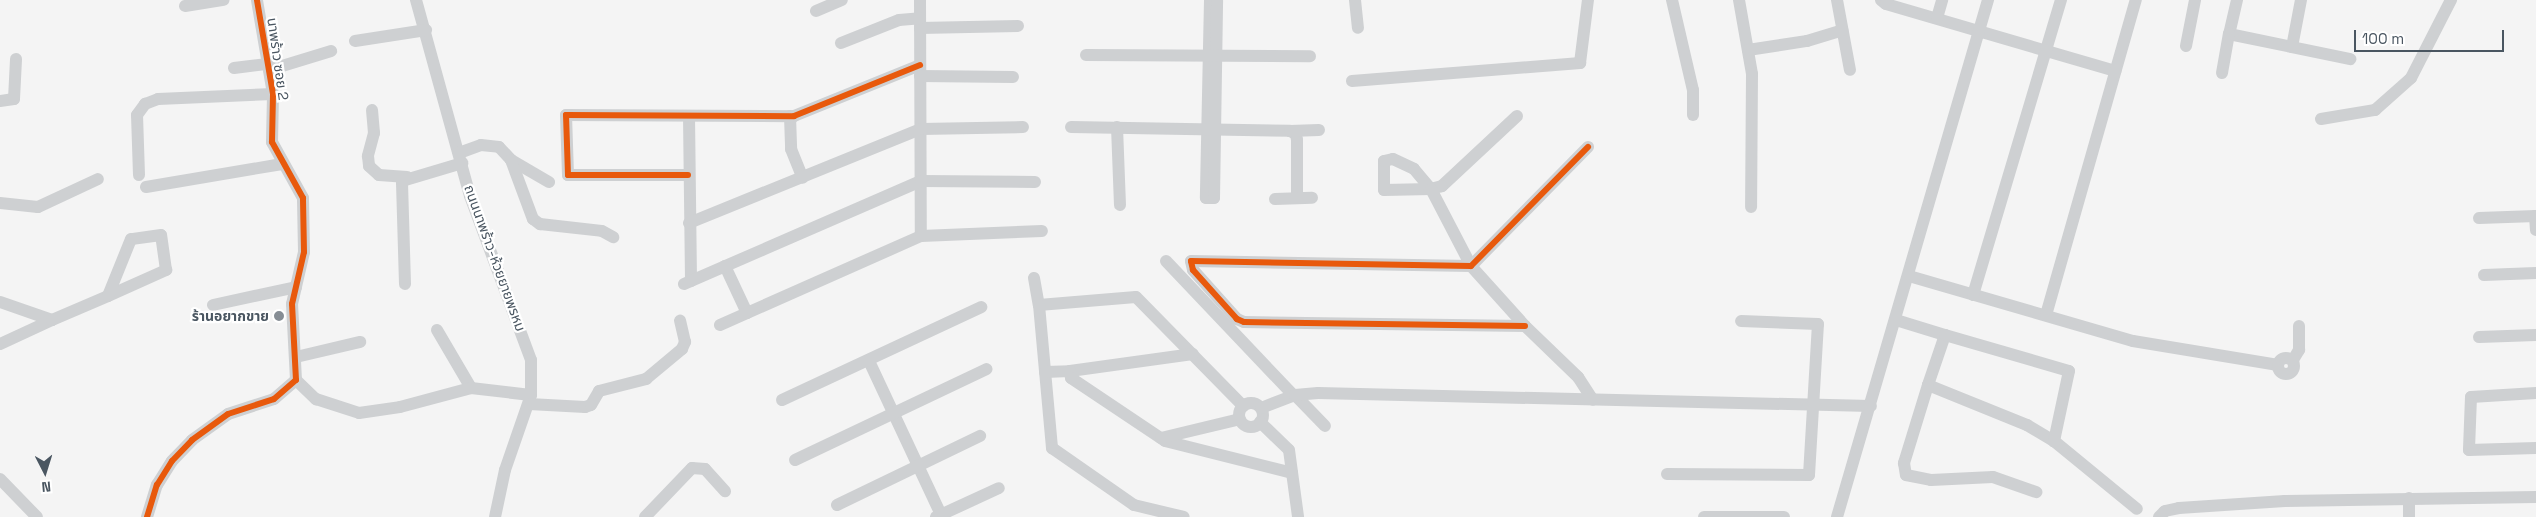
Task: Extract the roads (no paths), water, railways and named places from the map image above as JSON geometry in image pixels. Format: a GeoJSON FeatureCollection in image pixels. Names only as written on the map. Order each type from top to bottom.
{"type":"FeatureCollection","features":[{"type":"Feature","properties":{"kind":"street"},"geometry":{"type":"LineString","coordinates":[[184,6],[224,0]]}},
{"type":"Feature","properties":{"kind":"street","name":"นาพร้าว ซอย 2"},"geometry":{"type":"LineString","coordinates":[[257,0],[273,94],[272,142],[282,164],[303,198],[304,252],[292,304],[296,380]]}},
{"type":"Feature","properties":{"kind":"street","name":"ถนนนาพร้าว-ห้วยยายพรหม"},"geometry":{"type":"LineString","coordinates":[[416,0],[426,30],[470,196],[527,343],[531,360],[530,399],[505,470],[495,517]]}},
{"type":"Feature","properties":{"kind":"street"},"geometry":{"type":"LineString","coordinates":[[816,11],[842,0]]}},
{"type":"Feature","properties":{"kind":"street"},"geometry":{"type":"LineString","coordinates":[[920,0],[921,236]]}},
{"type":"Feature","properties":{"kind":"street"},"geometry":{"type":"LineString","coordinates":[[1210,0],[1212,58],[1211,129]]}},
{"type":"Feature","properties":{"kind":"street"},"geometry":{"type":"LineString","coordinates":[[1212,58],[1216,0]]}},
{"type":"Feature","properties":{"kind":"street"},"geometry":{"type":"LineString","coordinates":[[1355,0],[1358,28]]}},
{"type":"Feature","properties":{"kind":"street"},"geometry":{"type":"LineString","coordinates":[[1352,81],[1580,63],[1588,0]]}},
{"type":"Feature","properties":{"kind":"street"},"geometry":{"type":"LineString","coordinates":[[1672,0],[1693,90],[1693,115]]}},
{"type":"Feature","properties":{"kind":"street"},"geometry":{"type":"LineString","coordinates":[[1739,0],[1752,74],[1751,207]]}},
{"type":"Feature","properties":{"kind":"street"},"geometry":{"type":"LineString","coordinates":[[1837,0],[1850,70]]}},
{"type":"Feature","properties":{"kind":"street"},"geometry":{"type":"LineString","coordinates":[[1880,0],[1978,32],[2045,49],[2115,70]]}},
{"type":"Feature","properties":{"kind":"street"},"geometry":{"type":"LineString","coordinates":[[1937,18],[1942,0]]}},
{"type":"Feature","properties":{"kind":"street"},"geometry":{"type":"LineString","coordinates":[[1837,517],[1909,276],[1988,0]]}},
{"type":"Feature","properties":{"kind":"street"},"geometry":{"type":"LineString","coordinates":[[1973,295],[2061,0]]}},
{"type":"Feature","properties":{"kind":"street"},"geometry":{"type":"LineString","coordinates":[[2046,316],[2136,0]]}},
{"type":"Feature","properties":{"kind":"street"},"geometry":{"type":"LineString","coordinates":[[2186,46],[2195,0]]}},
{"type":"Feature","properties":{"kind":"street"},"geometry":{"type":"LineString","coordinates":[[2222,73],[2237,0]]}},
{"type":"Feature","properties":{"kind":"street"},"geometry":{"type":"LineString","coordinates":[[2292,47],[2301,0]]}},
{"type":"Feature","properties":{"kind":"street"},"geometry":{"type":"LineString","coordinates":[[2321,119],[2375,110],[2411,78],[2451,0]]}},
{"type":"Feature","properties":{"kind":"street"},"geometry":{"type":"LineString","coordinates":[[841,43],[899,20],[920,23],[1018,26]]}},
{"type":"Feature","properties":{"kind":"street"},"geometry":{"type":"LineString","coordinates":[[355,41],[426,30]]}},
{"type":"Feature","properties":{"kind":"street"},"geometry":{"type":"LineString","coordinates":[[1748,50],[1808,41],[1842,30]]}},
{"type":"Feature","properties":{"kind":"street"},"geometry":{"type":"LineString","coordinates":[[2229,34],[2350,59]]}},
{"type":"Feature","properties":{"kind":"street"},"geometry":{"type":"LineString","coordinates":[[234,68],[268,67],[331,51]]}},
{"type":"Feature","properties":{"kind":"street"},"geometry":{"type":"LineString","coordinates":[[1086,56],[1212,58],[1310,56]]}},
{"type":"Feature","properties":{"kind":"street"},"geometry":{"type":"LineString","coordinates":[[0,101],[14,99],[16,59]]}},
{"type":"Feature","properties":{"kind":"street"},"geometry":{"type":"LineString","coordinates":[[688,175],[568,175],[566,115],[790,116],[920,70],[1013,78]]}},
{"type":"Feature","properties":{"kind":"street"},"geometry":{"type":"LineString","coordinates":[[138,175],[137,115],[145,104],[158,99],[273,94]]}},
{"type":"Feature","properties":{"kind":"street"},"geometry":{"type":"LineString","coordinates":[[372,110],[374,133],[368,156],[369,166],[379,174],[407,177],[460,158],[490,144],[499,147],[511,160],[549,182]]}},
{"type":"Feature","properties":{"kind":"street"},"geometry":{"type":"LineString","coordinates":[[689,116],[688,175],[690,224],[687,283],[921,181],[1035,182]]}},
{"type":"Feature","properties":{"kind":"street"},"geometry":{"type":"LineString","coordinates":[[790,116],[791,149],[803,178]]}},
{"type":"Feature","properties":{"kind":"street"},"geometry":{"type":"LineString","coordinates":[[1517,116],[1442,186],[1431,189],[1471,266],[1525,326],[1578,377],[1592,400]]}},
{"type":"Feature","properties":{"kind":"street"},"geometry":{"type":"LineString","coordinates":[[690,224],[921,129],[1023,127]]}},
{"type":"Feature","properties":{"kind":"street"},"geometry":{"type":"LineString","coordinates":[[1071,127],[1319,130]]}},
{"type":"Feature","properties":{"kind":"street"},"geometry":{"type":"LineString","coordinates":[[1117,127],[1120,205]]}},
{"type":"Feature","properties":{"kind":"street"},"geometry":{"type":"LineString","coordinates":[[1290,131],[1296,134],[1297,140],[1297,198]]}},
{"type":"Feature","properties":{"kind":"street"},"geometry":{"type":"LineString","coordinates":[[1525,326],[1244,322],[1237,319],[1193,270],[1191,261],[1471,266],[1588,147]]}},
{"type":"Feature","properties":{"kind":"street"},"geometry":{"type":"LineString","coordinates":[[511,160],[529,211],[540,224],[602,231],[612,236]]}},
{"type":"Feature","properties":{"kind":"street"},"geometry":{"type":"LineString","coordinates":[[146,187],[282,164]]}},
{"type":"Feature","properties":{"kind":"street"},"geometry":{"type":"LineString","coordinates":[[405,284],[401,186],[407,177]]}},
{"type":"Feature","properties":{"kind":"street"},"geometry":{"type":"LineString","coordinates":[[0,203],[38,207],[98,179]]}},
{"type":"Feature","properties":{"kind":"street"},"geometry":{"type":"LineString","coordinates":[[1275,200],[1312,198]]}},
{"type":"Feature","properties":{"kind":"street"},"geometry":{"type":"LineString","coordinates":[[2479,218],[2536,216],[2536,230]]}},
{"type":"Feature","properties":{"kind":"street"},"geometry":{"type":"LineString","coordinates":[[720,325],[921,236],[1042,230]]}},
{"type":"Feature","properties":{"kind":"street"},"geometry":{"type":"LineString","coordinates":[[0,344],[52,320],[108,296],[166,270],[161,235],[131,239],[108,296]]}},
{"type":"Feature","properties":{"kind":"street"},"geometry":{"type":"LineString","coordinates":[[1166,261],[1324,426]]}},
{"type":"Feature","properties":{"kind":"street"},"geometry":{"type":"LineString","coordinates":[[725,266],[747,313]]}},
{"type":"Feature","properties":{"kind":"street"},"geometry":{"type":"LineString","coordinates":[[2484,275],[2536,273]]}},
{"type":"Feature","properties":{"kind":"street"},"geometry":{"type":"LineString","coordinates":[[1909,276],[2133,341],[2278,365],[2281,372],[2289,374],[2295,368],[2293,360],[2300,344],[2299,326]]}},
{"type":"Feature","properties":{"kind":"street"},"geometry":{"type":"LineString","coordinates":[[1034,278],[1039,305],[1052,448],[1134,505],[1184,517]]}},
{"type":"Feature","properties":{"kind":"street"},"geometry":{"type":"LineString","coordinates":[[213,305],[296,287]]}},
{"type":"Feature","properties":{"kind":"street"},"geometry":{"type":"LineString","coordinates":[[1039,305],[1136,297],[1243,406]]}},
{"type":"Feature","properties":{"kind":"street"},"geometry":{"type":"LineString","coordinates":[[0,302],[52,320]]}},
{"type":"Feature","properties":{"kind":"street"},"geometry":{"type":"LineString","coordinates":[[782,400],[981,307]]}},
{"type":"Feature","properties":{"kind":"street"},"geometry":{"type":"LineString","coordinates":[[1896,320],[2069,371],[2054,441]]}},
{"type":"Feature","properties":{"kind":"street"},"geometry":{"type":"LineString","coordinates":[[147,517],[157,485],[172,461],[192,440],[228,414],[274,399],[296,380],[316,399],[359,413],[400,407],[471,388],[585,407],[591,404],[599,391],[646,379],[682,349],[685,342],[680,321]]}},
{"type":"Feature","properties":{"kind":"street"},"geometry":{"type":"LineString","coordinates":[[1667,474],[1809,475],[1818,324],[1741,321]]}},
{"type":"Feature","properties":{"kind":"street"},"geometry":{"type":"LineString","coordinates":[[437,330],[471,388]]}},
{"type":"Feature","properties":{"kind":"street"},"geometry":{"type":"LineString","coordinates":[[1945,335],[1904,463],[1906,476],[1931,480],[1994,477],[2036,492]]}},
{"type":"Feature","properties":{"kind":"street"},"geometry":{"type":"LineString","coordinates":[[2479,337],[2536,335]]}},
{"type":"Feature","properties":{"kind":"street"},"geometry":{"type":"LineString","coordinates":[[296,357],[360,342]]}},
{"type":"Feature","properties":{"kind":"street"},"geometry":{"type":"LineString","coordinates":[[1045,372],[1070,371],[1193,354]]}},
{"type":"Feature","properties":{"kind":"street"},"geometry":{"type":"LineString","coordinates":[[869,360],[940,516],[999,488]]}},
{"type":"Feature","properties":{"kind":"street"},"geometry":{"type":"LineString","coordinates":[[795,460],[987,368]]}},
{"type":"Feature","properties":{"kind":"street"},"geometry":{"type":"LineString","coordinates":[[1070,371],[1071,378],[1161,438],[1292,473]]}},
{"type":"Feature","properties":{"kind":"street"},"geometry":{"type":"LineString","coordinates":[[1928,385],[1980,403],[2054,441],[2137,510]]}},
{"type":"Feature","properties":{"kind":"street"},"geometry":{"type":"LineString","coordinates":[[2536,393],[2471,397],[2469,450],[2536,448]]}},
{"type":"Feature","properties":{"kind":"street"},"geometry":{"type":"LineString","coordinates":[[1243,406],[1252,403],[1261,408],[1294,396],[1871,406]]}},
{"type":"Feature","properties":{"kind":"street"},"geometry":{"type":"LineString","coordinates":[[1240,419],[1243,406]]}},
{"type":"Feature","properties":{"kind":"street"},"geometry":{"type":"LineString","coordinates":[[1260,422],[1261,408]]}},
{"type":"Feature","properties":{"kind":"street"},"geometry":{"type":"LineString","coordinates":[[1161,438],[1240,419]]}},
{"type":"Feature","properties":{"kind":"street"},"geometry":{"type":"LineString","coordinates":[[1240,419],[1247,426],[1260,422]]}},
{"type":"Feature","properties":{"kind":"street"},"geometry":{"type":"LineString","coordinates":[[1260,422],[1290,450],[1298,517]]}},
{"type":"Feature","properties":{"kind":"street"},"geometry":{"type":"LineString","coordinates":[[837,505],[980,436]]}},
{"type":"Feature","properties":{"kind":"street"},"geometry":{"type":"LineString","coordinates":[[645,517],[692,468],[705,469],[725,491]]}},
{"type":"Feature","properties":{"kind":"street"},"geometry":{"type":"LineString","coordinates":[[0,479],[37,517]]}},
{"type":"Feature","properties":{"kind":"street"},"geometry":{"type":"LineString","coordinates":[[2159,517],[2165,511],[2179,508],[2409,498],[2536,497]]}},
{"type":"Feature","properties":{"kind":"street"},"geometry":{"type":"LineString","coordinates":[[2409,498],[2409,517]]}},
{"type":"Feature","properties":{"kind":"street"},"geometry":{"type":"LineString","coordinates":[[1704,517],[1784,517]]}},
{"type":"Feature","properties":{"kind":"place","name":"ร้านอยากขาย"},"geometry":{"type":"Point","coordinates":[279,316]}}]}
